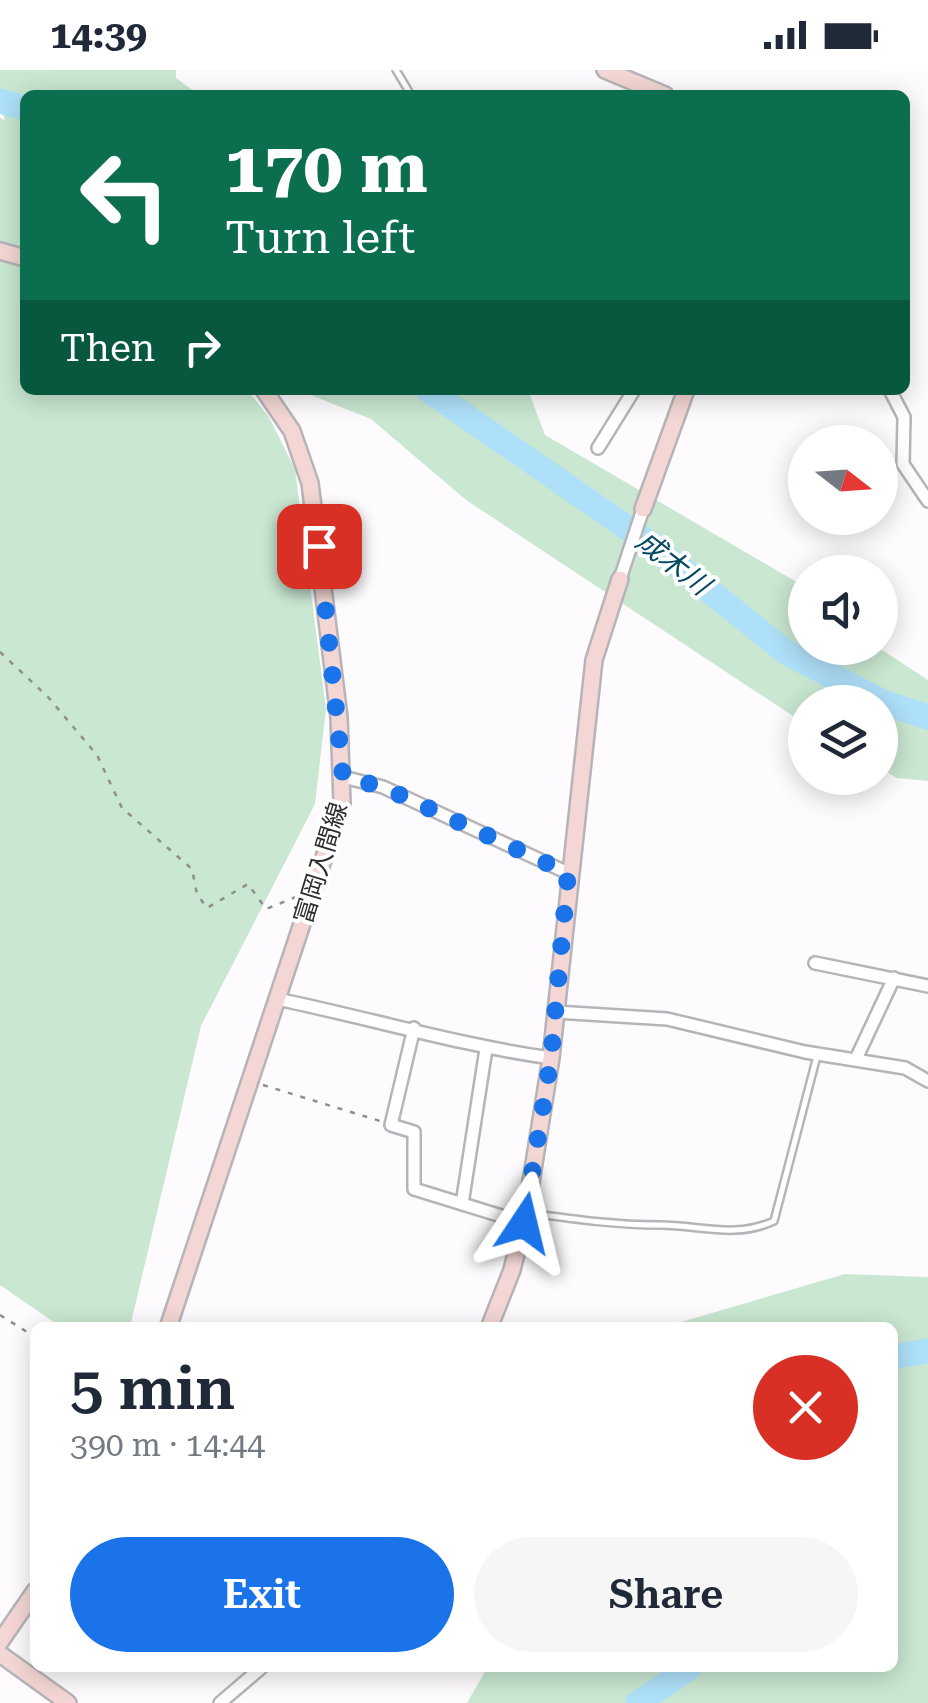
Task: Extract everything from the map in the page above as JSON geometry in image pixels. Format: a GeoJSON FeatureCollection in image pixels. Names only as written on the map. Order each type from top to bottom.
{"type":"FeatureCollection","features":[{"type":"Feature","properties":{"kind":"main road"},"geometry":{"type":"LineString","coordinates":[[605,70],[642,90]]}},
{"type":"Feature","properties":{"kind":"main road","name":"富岡入間線"},"geometry":{"type":"LineString","coordinates":[[170,1322],[336,826],[343,777],[310,483],[292,431],[267,395]]}},
{"type":"Feature","properties":{"kind":"main road"},"geometry":{"type":"LineString","coordinates":[[644,510],[684,395]]}},
{"type":"Feature","properties":{"kind":"main road"},"geometry":{"type":"LineString","coordinates":[[491,1322],[512,1270],[525,1218],[551,1058],[594,660],[620,579]]}},
{"type":"Feature","properties":{"kind":"main road"},"geometry":{"type":"LineString","coordinates":[[0,1642],[30,1598]]}},
{"type":"Feature","properties":{"kind":"main road"},"geometry":{"type":"LineString","coordinates":[[0,1654],[68,1703]]}},
{"type":"Feature","properties":{"kind":"street"},"geometry":{"type":"LineString","coordinates":[[598,448],[631,395]]}},
{"type":"Feature","properties":{"kind":"street"},"geometry":{"type":"LineString","coordinates":[[893,395],[904,416],[903,464],[928,502]]}},
{"type":"Feature","properties":{"kind":"street"},"geometry":{"type":"LineString","coordinates":[[620,579],[644,510]]}},
{"type":"Feature","properties":{"kind":"street"},"geometry":{"type":"LineString","coordinates":[[343,777],[383,787],[568,873]]}},
{"type":"Feature","properties":{"kind":"street"},"geometry":{"type":"LineString","coordinates":[[815,963],[928,986]]}},
{"type":"Feature","properties":{"kind":"street"},"geometry":{"type":"LineString","coordinates":[[856,1059],[894,978]]}},
{"type":"Feature","properties":{"kind":"street"},"geometry":{"type":"LineString","coordinates":[[277,998],[414,1028],[486,1049],[551,1058]]}},
{"type":"Feature","properties":{"kind":"street"},"geometry":{"type":"LineString","coordinates":[[556,1012],[667,1019],[818,1054],[904,1068],[928,1081]]}},
{"type":"Feature","properties":{"kind":"street"},"geometry":{"type":"LineString","coordinates":[[414,1028],[391,1125],[414,1132],[414,1189],[525,1218]]}},
{"type":"Feature","properties":{"kind":"street"},"geometry":{"type":"LineString","coordinates":[[462,1204],[486,1049]]}},
{"type":"Feature","properties":{"kind":"street"},"geometry":{"type":"LineString","coordinates":[[220,1703],[256,1672]]}},
{"type":"Feature","properties":{"kind":"lane"},"geometry":{"type":"LineString","coordinates":[[525,1218],[729,1233],[774,1221],[818,1054]]}},
{"type":"Feature","properties":{"kind":"path"},"geometry":{"type":"LineString","coordinates":[[0,652],[48,697],[97,756],[122,808],[192,869],[197,894],[207,908],[248,884],[266,909],[296,896],[312,897]]}},
{"type":"Feature","properties":{"kind":"path"},"geometry":{"type":"LineString","coordinates":[[250,1080],[391,1125]]}},
{"type":"Feature","properties":{"kind":"path"},"geometry":{"type":"LineString","coordinates":[[0,1315],[30,1334]]}},
{"type":"Feature","properties":{"kind":"green space"},"geometry":{"type":"Polygon","coordinates":[[[0,70],[176,70],[176,78],[192,90],[20,90],[20,395],[251,395],[269,417],[295,469],[326,709],[315,804],[201,1026],[131,1322],[54,1322],[0,1285],[0,118],[5,120],[0,106],[0,70]]]}},
{"type":"Feature","properties":{"kind":"green space"},"geometry":{"type":"Polygon","coordinates":[[[311,395],[530,395],[545,435],[788,577],[788,665],[898,665],[898,660],[928,680],[928,781],[898,778],[898,685],[788,685],[788,713],[466,500],[371,419],[311,395]]]}},
{"type":"Feature","properties":{"kind":"green space"},"geometry":{"type":"Polygon","coordinates":[[[845,1274],[928,1277],[928,1703],[467,1703],[485,1672],[898,1672],[898,1322],[681,1322],[845,1274]]]}},
{"type":"Feature","properties":{"kind":"waterway","name":"成木川"},"geometry":{"type":"LineString","coordinates":[[0,101],[20,107]]}},
{"type":"Feature","properties":{"kind":"waterway","name":"成木川"},"geometry":{"type":"LineString","coordinates":[[435,395],[652,545],[787,653],[885,703],[928,717]]}},
{"type":"Feature","properties":{"kind":"waterway","name":"成木川"},"geometry":{"type":"LineString","coordinates":[[898,1356],[928,1351]]}},
{"type":"Feature","properties":{"kind":"waterway","name":"成木川"},"geometry":{"type":"LineString","coordinates":[[638,1703],[683,1672]]}},
{"type":"Feature","properties":{"kind":"route"},"geometry":{"type":"LineString","coordinates":[[319,546],[343,777],[383,787],[568,873],[551,1058],[524,1223]]}}]}
